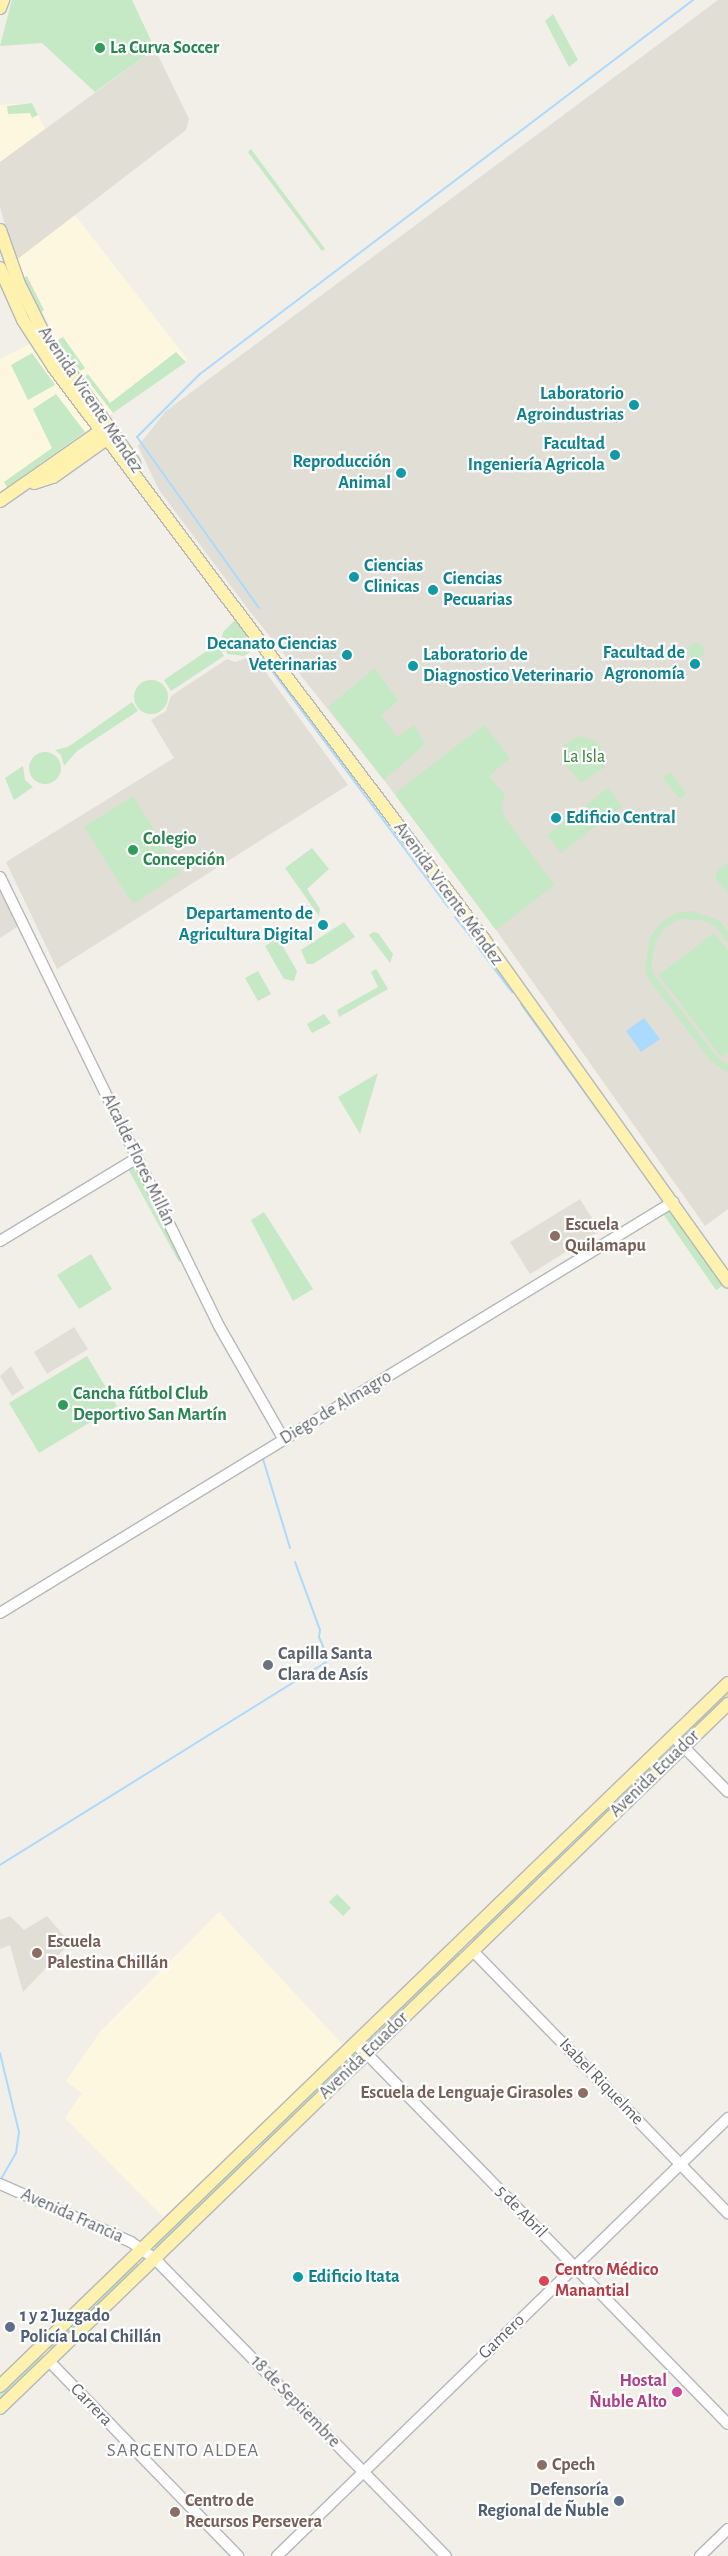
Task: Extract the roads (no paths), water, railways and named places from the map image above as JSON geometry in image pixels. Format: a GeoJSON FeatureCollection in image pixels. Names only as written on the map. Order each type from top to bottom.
{"type":"FeatureCollection","features":[{"type":"Feature","properties":{"kind":"main road"},"geometry":{"type":"LineString","coordinates":[[0,8],[3,0]]}},
{"type":"Feature","properties":{"kind":"main road","name":"Avenida Vicente Méndez"},"geometry":{"type":"LineString","coordinates":[[0,230],[19,284],[47,340],[162,512],[483,938],[526,1002],[673,1202],[728,1282]]}},
{"type":"Feature","properties":{"kind":"main road","name":"Avenida Vicente Méndez"},"geometry":{"type":"LineString","coordinates":[[0,268],[33,336],[108,432]]}},
{"type":"Feature","properties":{"kind":"main road"},"geometry":{"type":"LineString","coordinates":[[0,502],[108,432]]}},
{"type":"Feature","properties":{"kind":"main road","name":"Avenida Ecuador"},"geometry":{"type":"LineString","coordinates":[[0,2386],[728,1683]]}},
{"type":"Feature","properties":{"kind":"main road","name":"Avenida Ecuador"},"geometry":{"type":"LineString","coordinates":[[0,2408],[728,1704]]}},
{"type":"Feature","properties":{"kind":"main road"},"geometry":{"type":"LineString","coordinates":[[454,1948],[457,1956],[470,1954]]}},
{"type":"Feature","properties":{"kind":"main road"},"geometry":{"type":"LineString","coordinates":[[261,2133],[258,2148],[261,2156]]}},
{"type":"Feature","properties":{"kind":"main road"},"geometry":{"type":"LineString","coordinates":[[47,2340],[49,2360]]}},
{"type":"Feature","properties":{"kind":"street","name":"Alcalde Flores Millán"},"geometry":{"type":"LineString","coordinates":[[0,876],[222,1333],[284,1440]]}},
{"type":"Feature","properties":{"kind":"street"},"geometry":{"type":"LineString","coordinates":[[0,1241],[136,1158]]}},
{"type":"Feature","properties":{"kind":"street","name":"Diego de Almagro"},"geometry":{"type":"LineString","coordinates":[[0,1613],[673,1202]]}},
{"type":"Feature","properties":{"kind":"street"},"geometry":{"type":"LineString","coordinates":[[673,1736],[728,1792]]}},
{"type":"Feature","properties":{"kind":"street","name":"Isabel Riquelme"},"geometry":{"type":"LineString","coordinates":[[470,1954],[728,2213]]}},
{"type":"Feature","properties":{"kind":"street","name":"5 de Abril"},"geometry":{"type":"LineString","coordinates":[[354,2044],[367,2054],[728,2424]]}},
{"type":"Feature","properties":{"kind":"street","name":"Gamero"},"geometry":{"type":"LineString","coordinates":[[278,2556],[363,2471],[728,2118]]}},
{"type":"Feature","properties":{"kind":"street","name":"Avenida Francia"},"geometry":{"type":"LineString","coordinates":[[1,2184],[142,2249]]}},
{"type":"Feature","properties":{"kind":"street","name":"18 de Septiembre"},"geometry":{"type":"LineString","coordinates":[[142,2249],[154,2258],[446,2556]]}},
{"type":"Feature","properties":{"kind":"street","name":"Carrera"},"geometry":{"type":"LineString","coordinates":[[49,2360],[238,2556]]}},
{"type":"Feature","properties":{"kind":"street"},"geometry":{"type":"LineString","coordinates":[[700,2556],[728,2529]]}},
{"type":"Feature","properties":{"kind":"water"},"geometry":{"type":"Polygon","coordinates":[[[644,1018],[660,1039],[641,1052],[626,1031],[644,1018]]]}},
{"type":"Feature","properties":{"kind":"waterway"},"geometry":{"type":"LineString","coordinates":[[259,608],[137,437],[200,374],[693,0]]}},
{"type":"Feature","properties":{"kind":"waterway"},"geometry":{"type":"LineString","coordinates":[[261,656],[449,908]]}},
{"type":"Feature","properties":{"kind":"waterway"},"geometry":{"type":"LineString","coordinates":[[455,917],[473,939]]}},
{"type":"Feature","properties":{"kind":"waterway"},"geometry":{"type":"LineString","coordinates":[[477,946],[512,992]]}},
{"type":"Feature","properties":{"kind":"waterway"},"geometry":{"type":"LineString","coordinates":[[521,1004],[605,1120]]}},
{"type":"Feature","properties":{"kind":"waterway"},"geometry":{"type":"LineString","coordinates":[[263,1459],[290,1548]]}},
{"type":"Feature","properties":{"kind":"waterway"},"geometry":{"type":"LineString","coordinates":[[295,1562],[320,1630],[319,1637],[324,1649]]}},
{"type":"Feature","properties":{"kind":"waterway"},"geometry":{"type":"LineString","coordinates":[[0,1865],[326,1662]]}},
{"type":"Feature","properties":{"kind":"waterway"},"geometry":{"type":"LineString","coordinates":[[0,2053],[19,2132],[16,2153],[0,2181]]}},
{"type":"Feature","properties":{"kind":"place","name":"La Curva Soccer"},"geometry":{"type":"Point","coordinates":[100,48]}},
{"type":"Feature","properties":{"kind":"place","name":"Laboratorio Agroindustrias"},"geometry":{"type":"Point","coordinates":[634,405]}},
{"type":"Feature","properties":{"kind":"place","name":"Facultad Ingeniería Agricola"},"geometry":{"type":"Point","coordinates":[615,455]}},
{"type":"Feature","properties":{"kind":"place","name":"Reproducción Animal"},"geometry":{"type":"Point","coordinates":[401,473]}},
{"type":"Feature","properties":{"kind":"place","name":"Ciencias Clinicas"},"geometry":{"type":"Point","coordinates":[354,577]}},
{"type":"Feature","properties":{"kind":"place","name":"Ciencias Pecuarias"},"geometry":{"type":"Point","coordinates":[433,590]}},
{"type":"Feature","properties":{"kind":"place","name":"Decanato Ciencias Veterinarias"},"geometry":{"type":"Point","coordinates":[347,655]}},
{"type":"Feature","properties":{"kind":"place","name":"Facultad de Agronomía"},"geometry":{"type":"Point","coordinates":[695,664]}},
{"type":"Feature","properties":{"kind":"place","name":"Laboratorio de Diagnostico Veterinario"},"geometry":{"type":"Point","coordinates":[413,666]}},
{"type":"Feature","properties":{"kind":"place","name":"Edificio Central"},"geometry":{"type":"Point","coordinates":[556,818]}},
{"type":"Feature","properties":{"kind":"place","name":"Colegio Concepción"},"geometry":{"type":"Point","coordinates":[133,850]}},
{"type":"Feature","properties":{"kind":"place","name":"Departamento de Agricultura Digital"},"geometry":{"type":"Point","coordinates":[323,925]}},
{"type":"Feature","properties":{"kind":"place","name":"Escuela Quilamapu"},"geometry":{"type":"Point","coordinates":[555,1236]}},
{"type":"Feature","properties":{"kind":"place","name":"Cancha fútbol Club Deportivo San Martín"},"geometry":{"type":"Point","coordinates":[63,1405]}},
{"type":"Feature","properties":{"kind":"place","name":"Capilla Santa Clara de Asís"},"geometry":{"type":"Point","coordinates":[268,1665]}},
{"type":"Feature","properties":{"kind":"place","name":"Escuela Palestina Chillán"},"geometry":{"type":"Point","coordinates":[37,1953]}},
{"type":"Feature","properties":{"kind":"place","name":"Escuela de Lenguaje Girasoles"},"geometry":{"type":"Point","coordinates":[583,2093]}},
{"type":"Feature","properties":{"kind":"place","name":"Edificio Itata"},"geometry":{"type":"Point","coordinates":[298,2277]}},
{"type":"Feature","properties":{"kind":"place","name":"Centro Médico Manantial"},"geometry":{"type":"Point","coordinates":[544,2281]}},
{"type":"Feature","properties":{"kind":"place","name":"1 y 2 Juzgado Policía Local Chillán"},"geometry":{"type":"Point","coordinates":[10,2327]}},
{"type":"Feature","properties":{"kind":"place","name":"Hostal Ñuble Alto"},"geometry":{"type":"Point","coordinates":[677,2392]}},
{"type":"Feature","properties":{"kind":"place","name":"Cpech"},"geometry":{"type":"Point","coordinates":[542,2465]}},
{"type":"Feature","properties":{"kind":"place","name":"Defensoría Regional de Ñuble"},"geometry":{"type":"Point","coordinates":[619,2501]}},
{"type":"Feature","properties":{"kind":"place","name":"Centro de Recursos Persevera"},"geometry":{"type":"Point","coordinates":[175,2512]}},
{"type":"Feature","properties":{"kind":"district","name":"SARGENTO ALDEA"},"geometry":{"type":"Point","coordinates":[183,2451]}},
{"type":"Feature","properties":{"kind":"park label","name":"La Isla"},"geometry":{"type":"Point","coordinates":[584,757]}}]}
